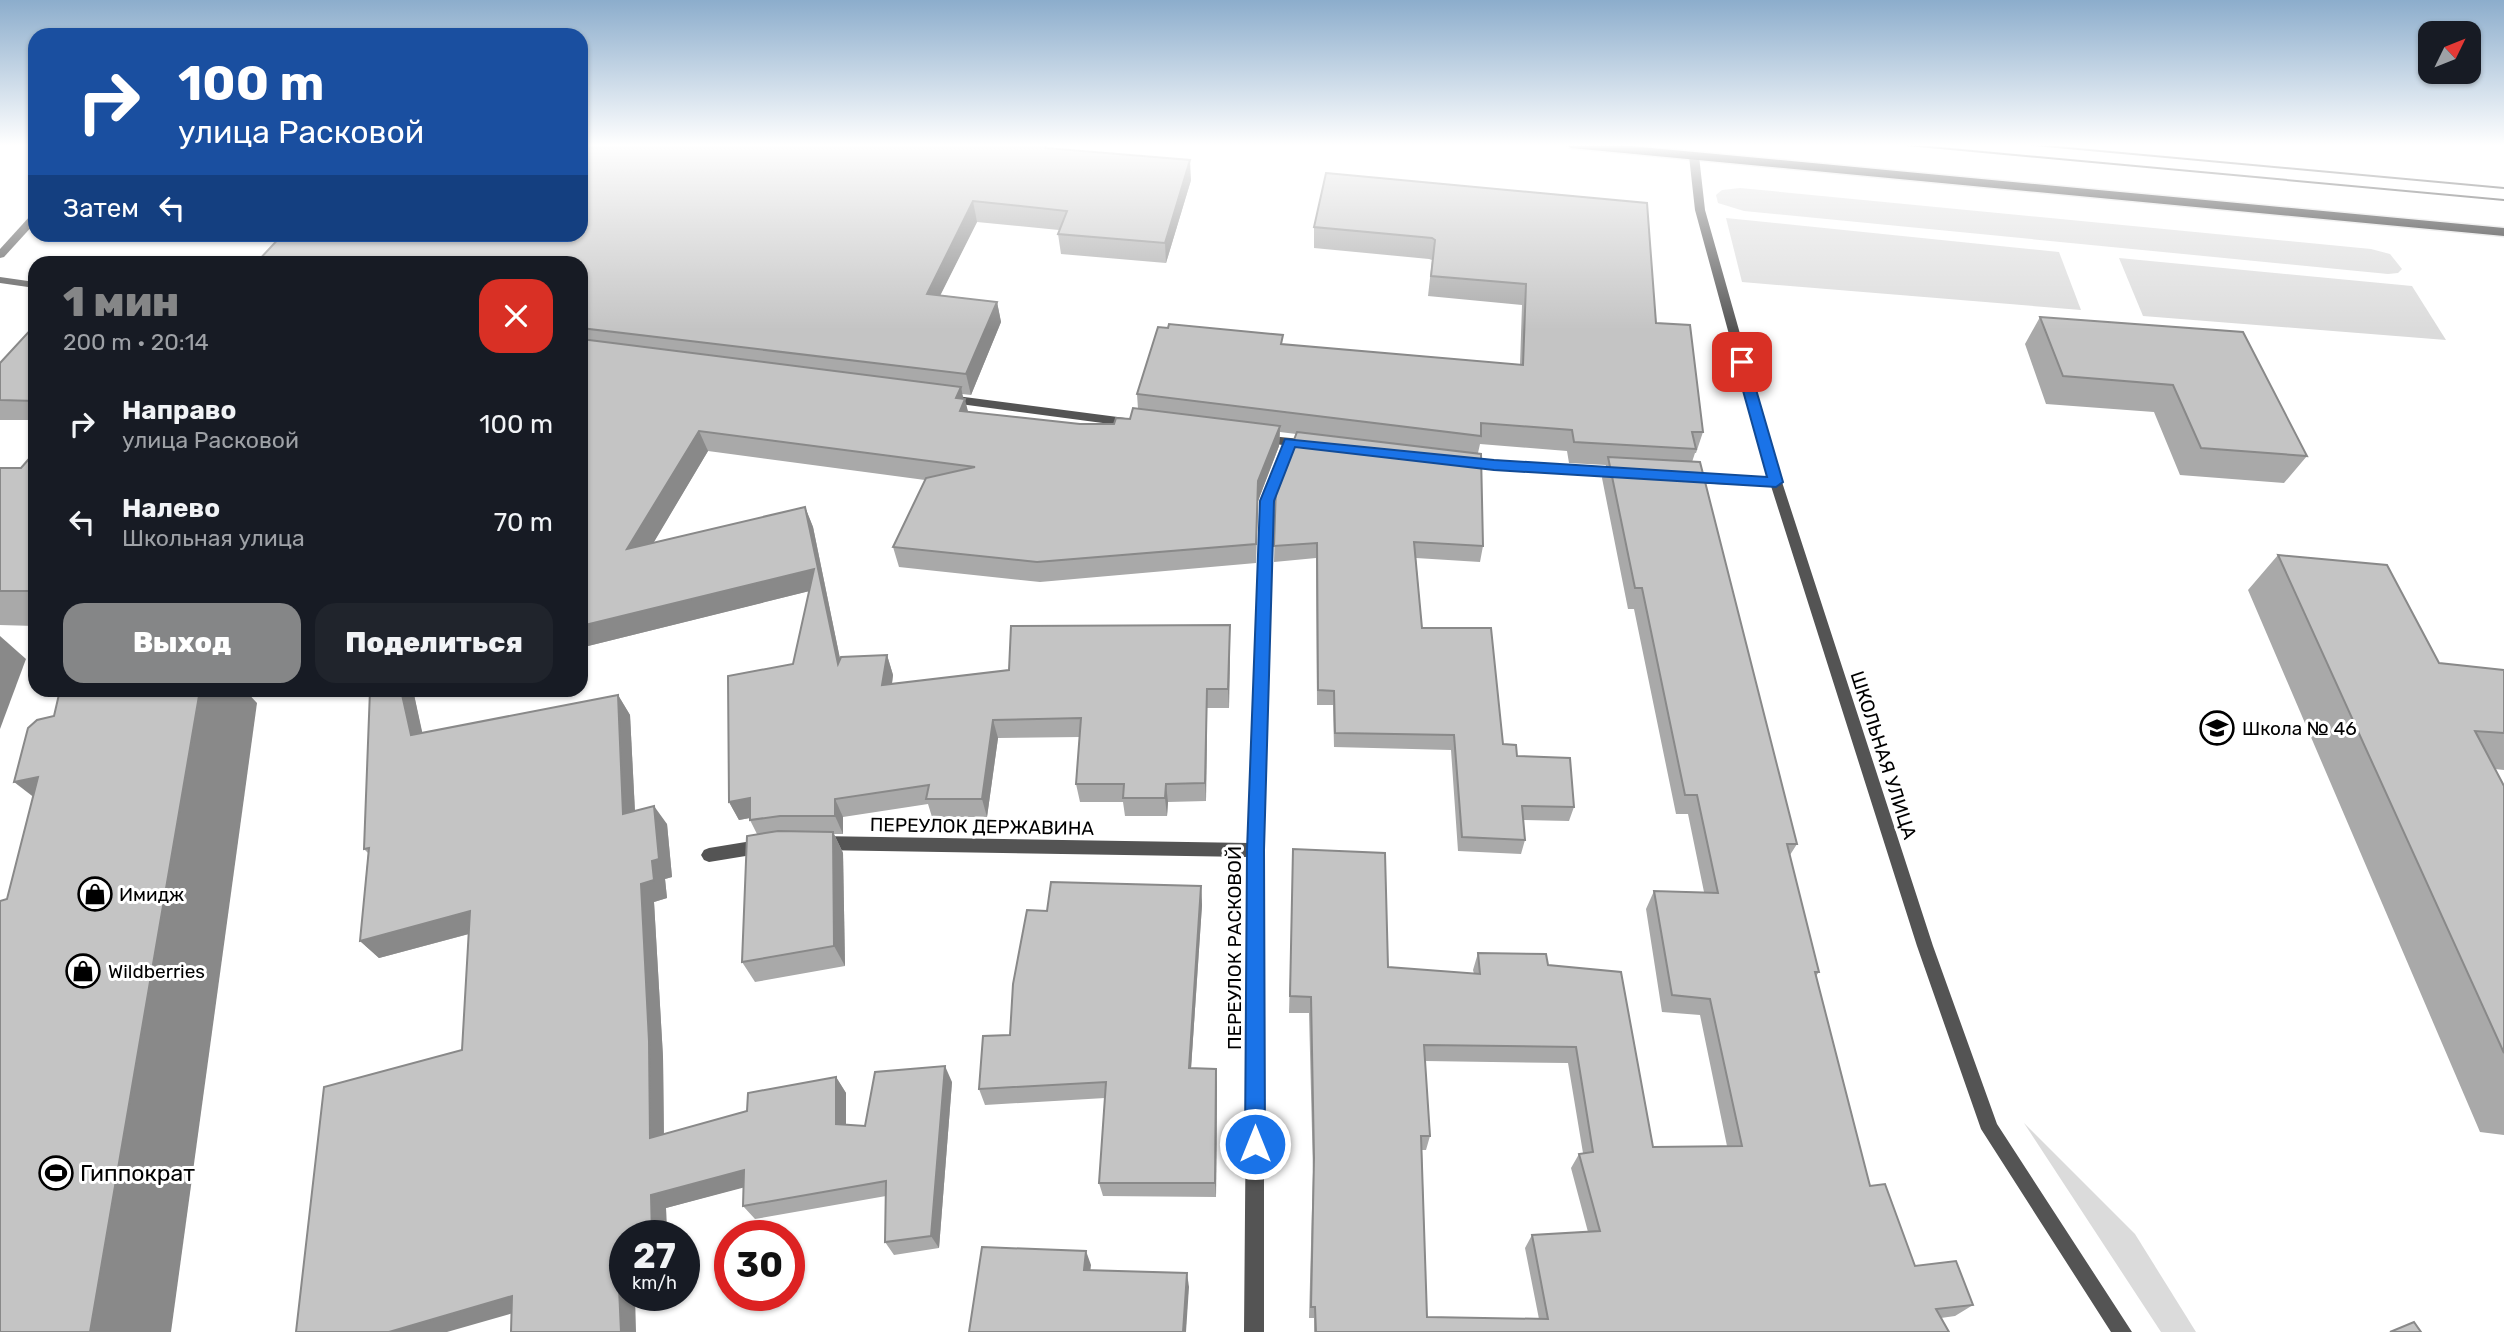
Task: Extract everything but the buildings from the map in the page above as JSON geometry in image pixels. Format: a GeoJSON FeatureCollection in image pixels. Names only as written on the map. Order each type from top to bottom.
{"type":"FeatureCollection","features":[{"type":"Feature","properties":{"kind":"main road"},"geometry":{"type":"LineString","coordinates":[[2228,206],[2504,232]]}},
{"type":"Feature","properties":{"kind":"street","name":"ШКОЛЬНАЯ УЛИЦА"},"geometry":{"type":"LineString","coordinates":[[1700,206],[1776,482],[1925,946],[1990,1129],[2122,1332]]}},
{"type":"Feature","properties":{"kind":"street"},"geometry":{"type":"LineString","coordinates":[[0,255],[28,225]]}},
{"type":"Feature","properties":{"kind":"street"},"geometry":{"type":"LineString","coordinates":[[0,280],[28,284]]}},
{"type":"Feature","properties":{"kind":"street"},"geometry":{"type":"LineString","coordinates":[[939,398],[1144,424]]}},
{"type":"Feature","properties":{"kind":"street"},"geometry":{"type":"LineString","coordinates":[[1250,437],[1331,447]]}},
{"type":"Feature","properties":{"kind":"street","name":"ПЕРЕУЛОК РАСКОВОЙ"},"geometry":{"type":"LineString","coordinates":[[1254,1332],[1255,850],[1267,501],[1290,442]]}},
{"type":"Feature","properties":{"kind":"street"},"geometry":{"type":"LineString","coordinates":[[1453,460],[1628,474]]}},
{"type":"Feature","properties":{"kind":"street"},"geometry":{"type":"LineString","coordinates":[[1668,477],[1776,482]]}},
{"type":"Feature","properties":{"kind":"street","name":"ПЕРЕУЛОК ДЕРЖАВИНА"},"geometry":{"type":"LineString","coordinates":[[802,843],[1255,850]]}},
{"type":"Feature","properties":{"kind":"street"},"geometry":{"type":"LineString","coordinates":[[709,855],[775,845]]}},
{"type":"Feature","properties":{"kind":"shaded area"},"geometry":{"type":"Polygon","coordinates":[[[1728,206],[1928,206],[2371,249],[2390,254],[2402,269],[2398,273],[2388,274],[1744,211],[1728,206]]]}},
{"type":"Feature","properties":{"kind":"shaded area"},"geometry":{"type":"Polygon","coordinates":[[[1726,218],[2059,252],[2081,310],[1742,282],[1726,218]]]}},
{"type":"Feature","properties":{"kind":"shaded area"},"geometry":{"type":"Polygon","coordinates":[[[2119,258],[2412,286],[2446,340],[2143,316],[2119,258]]]}},
{"type":"Feature","properties":{"kind":"shaded area"},"geometry":{"type":"Polygon","coordinates":[[[2024,1123],[2135,1234],[2196,1332],[2161,1332],[2024,1123]]]}},
{"type":"Feature","properties":{"kind":"place","name":"Школа № 46"},"geometry":{"type":"Point","coordinates":[2217,728]}},
{"type":"Feature","properties":{"kind":"place","name":"Имидж"},"geometry":{"type":"Point","coordinates":[95,894]}},
{"type":"Feature","properties":{"kind":"place","name":"Wildberries"},"geometry":{"type":"Point","coordinates":[83,971]}},
{"type":"Feature","properties":{"kind":"place","name":"Гиппократ"},"geometry":{"type":"Point","coordinates":[56,1173]}},
{"type":"Feature","properties":{"kind":"route"},"geometry":{"type":"LineString","coordinates":[[1255,1144],[1255,850],[1267,501],[1290,442],[1494,465],[1722,481],[1776,482],[1742,362]]}}]}
